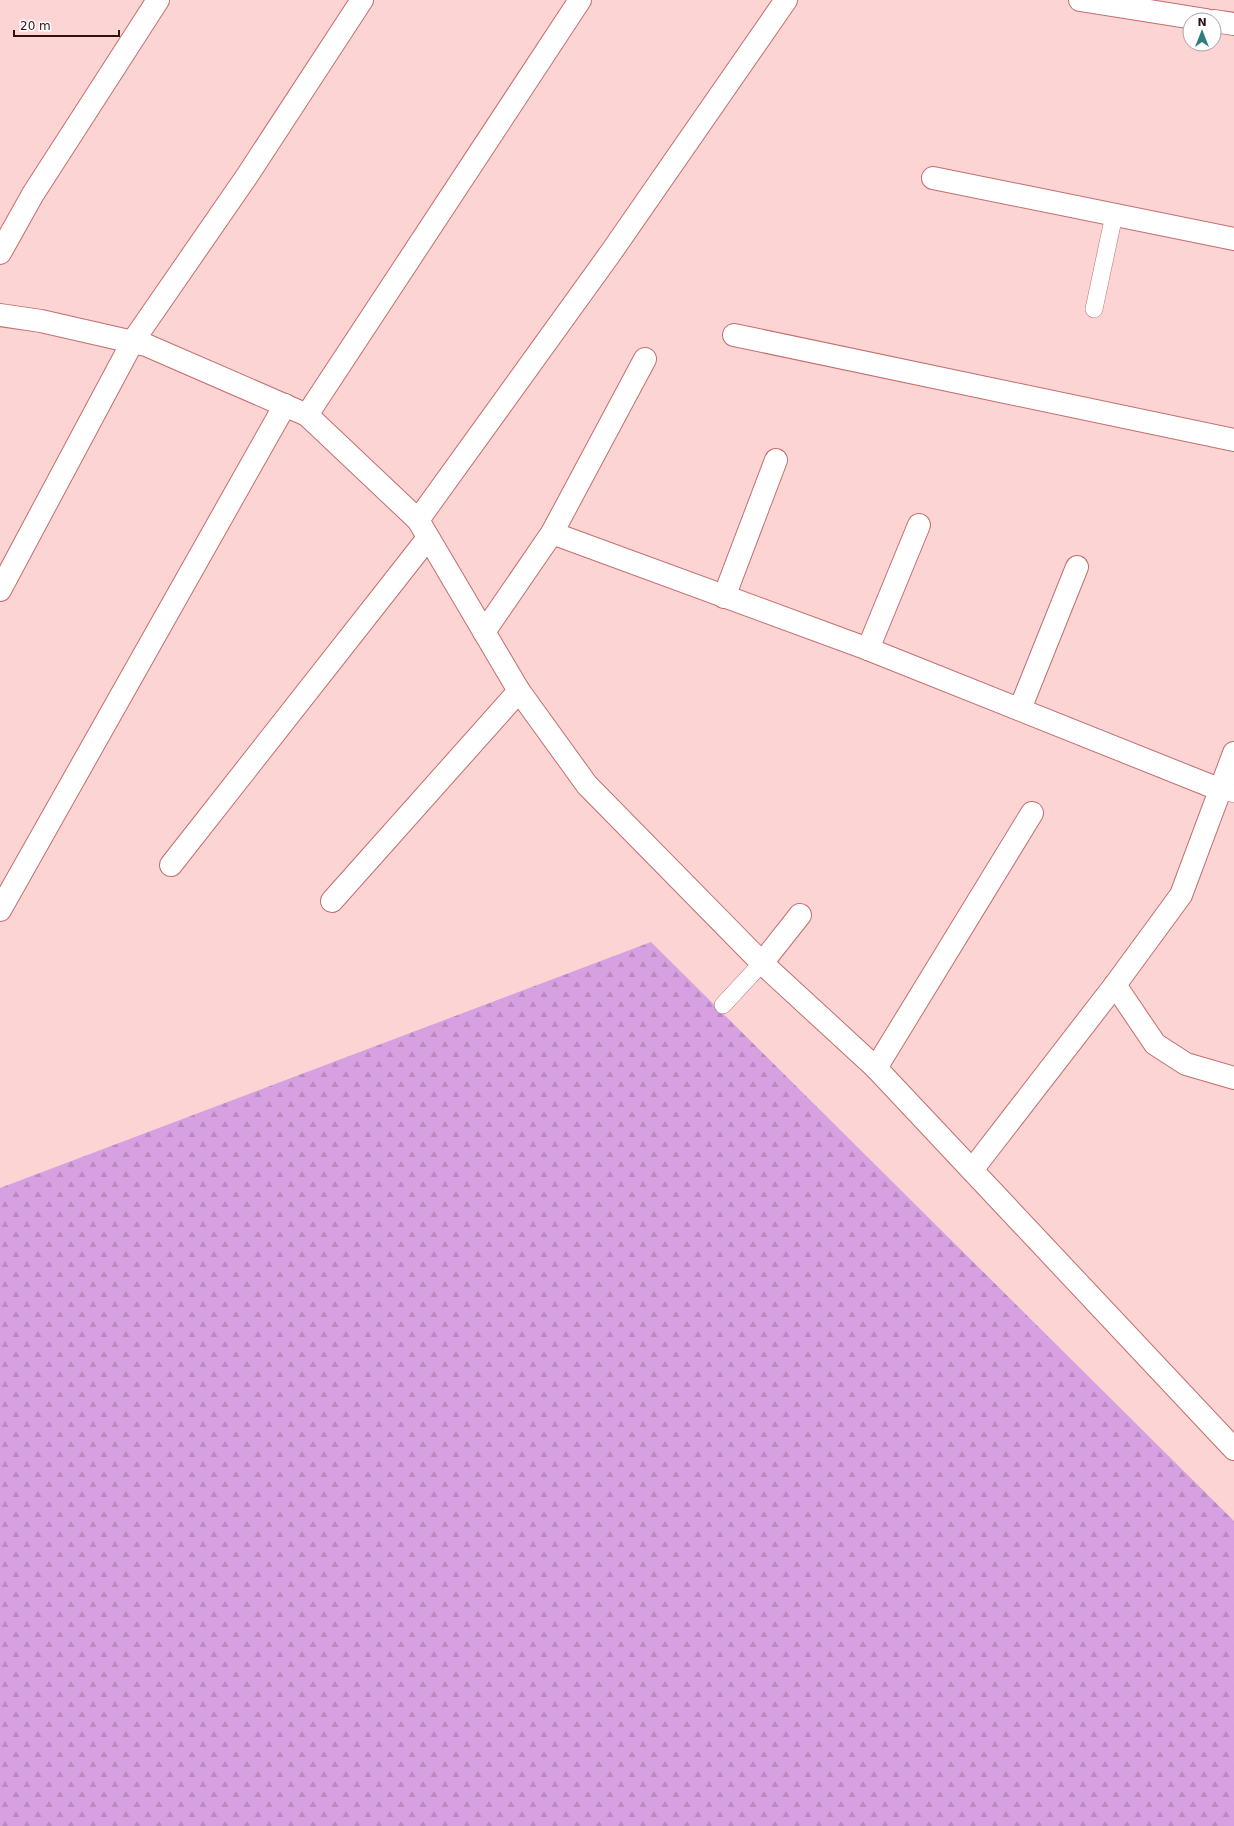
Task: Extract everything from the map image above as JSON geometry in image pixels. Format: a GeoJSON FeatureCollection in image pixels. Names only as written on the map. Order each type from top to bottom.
{"type":"FeatureCollection","features":[{"type":"Feature","properties":{"kind":"street"},"geometry":{"type":"LineString","coordinates":[[0,253],[33,194],[158,0]]}},
{"type":"Feature","properties":{"kind":"street"},"geometry":{"type":"LineString","coordinates":[[0,590],[133,341],[247,176],[362,0]]}},
{"type":"Feature","properties":{"kind":"street"},"geometry":{"type":"LineString","coordinates":[[307,415],[580,0]]}},
{"type":"Feature","properties":{"kind":"street"},"geometry":{"type":"LineString","coordinates":[[171,865],[423,529],[786,0]]}},
{"type":"Feature","properties":{"kind":"street"},"geometry":{"type":"LineString","coordinates":[[1080,0],[1182,16]]}},
{"type":"Feature","properties":{"kind":"street"},"geometry":{"type":"LineString","coordinates":[[1222,22],[1234,24]]}},
{"type":"Feature","properties":{"kind":"street"},"geometry":{"type":"LineString","coordinates":[[933,178],[1234,239]]}},
{"type":"Feature","properties":{"kind":"street"},"geometry":{"type":"LineString","coordinates":[[0,315],[41,321],[146,345],[307,415],[423,529],[519,691],[587,785],[762,963],[876,1068],[1234,1449]]}},
{"type":"Feature","properties":{"kind":"street"},"geometry":{"type":"LineString","coordinates":[[734,335],[1234,440]]}},
{"type":"Feature","properties":{"kind":"street"},"geometry":{"type":"LineString","coordinates":[[484,632],[552,533],[645,359]]}},
{"type":"Feature","properties":{"kind":"street"},"geometry":{"type":"LineString","coordinates":[[0,910],[286,405]]}},
{"type":"Feature","properties":{"kind":"street"},"geometry":{"type":"LineString","coordinates":[[724,597],[776,460]]}},
{"type":"Feature","properties":{"kind":"street"},"geometry":{"type":"LineString","coordinates":[[868,649],[919,526]]}},
{"type":"Feature","properties":{"kind":"street"},"geometry":{"type":"LineString","coordinates":[[552,533],[868,649],[1227,792]]}},
{"type":"Feature","properties":{"kind":"street"},"geometry":{"type":"LineString","coordinates":[[1020,709],[1076,567]]}},
{"type":"Feature","properties":{"kind":"street"},"geometry":{"type":"LineString","coordinates":[[332,902],[519,691]]}},
{"type":"Feature","properties":{"kind":"street"},"geometry":{"type":"LineString","coordinates":[[972,1170],[1115,985],[1181,895],[1227,792],[1234,753]]}},
{"type":"Feature","properties":{"kind":"street"},"geometry":{"type":"LineString","coordinates":[[876,1068],[1032,813]]}},
{"type":"Feature","properties":{"kind":"street"},"geometry":{"type":"LineString","coordinates":[[762,963],[800,915]]}},
{"type":"Feature","properties":{"kind":"street"},"geometry":{"type":"LineString","coordinates":[[1115,985],[1156,1044],[1186,1064],[1234,1078]]}},
{"type":"Feature","properties":{"kind":"lane"},"geometry":{"type":"LineString","coordinates":[[1094,309],[1114,215]]}},
{"type":"Feature","properties":{"kind":"lane"},"geometry":{"type":"LineString","coordinates":[[723,1005],[762,963]]}},
{"type":"Feature","properties":{"kind":"green space"},"geometry":{"type":"Polygon","coordinates":[[[651,942],[1234,1521],[1234,1826],[0,1826],[0,1188],[651,942]]]}}]}
